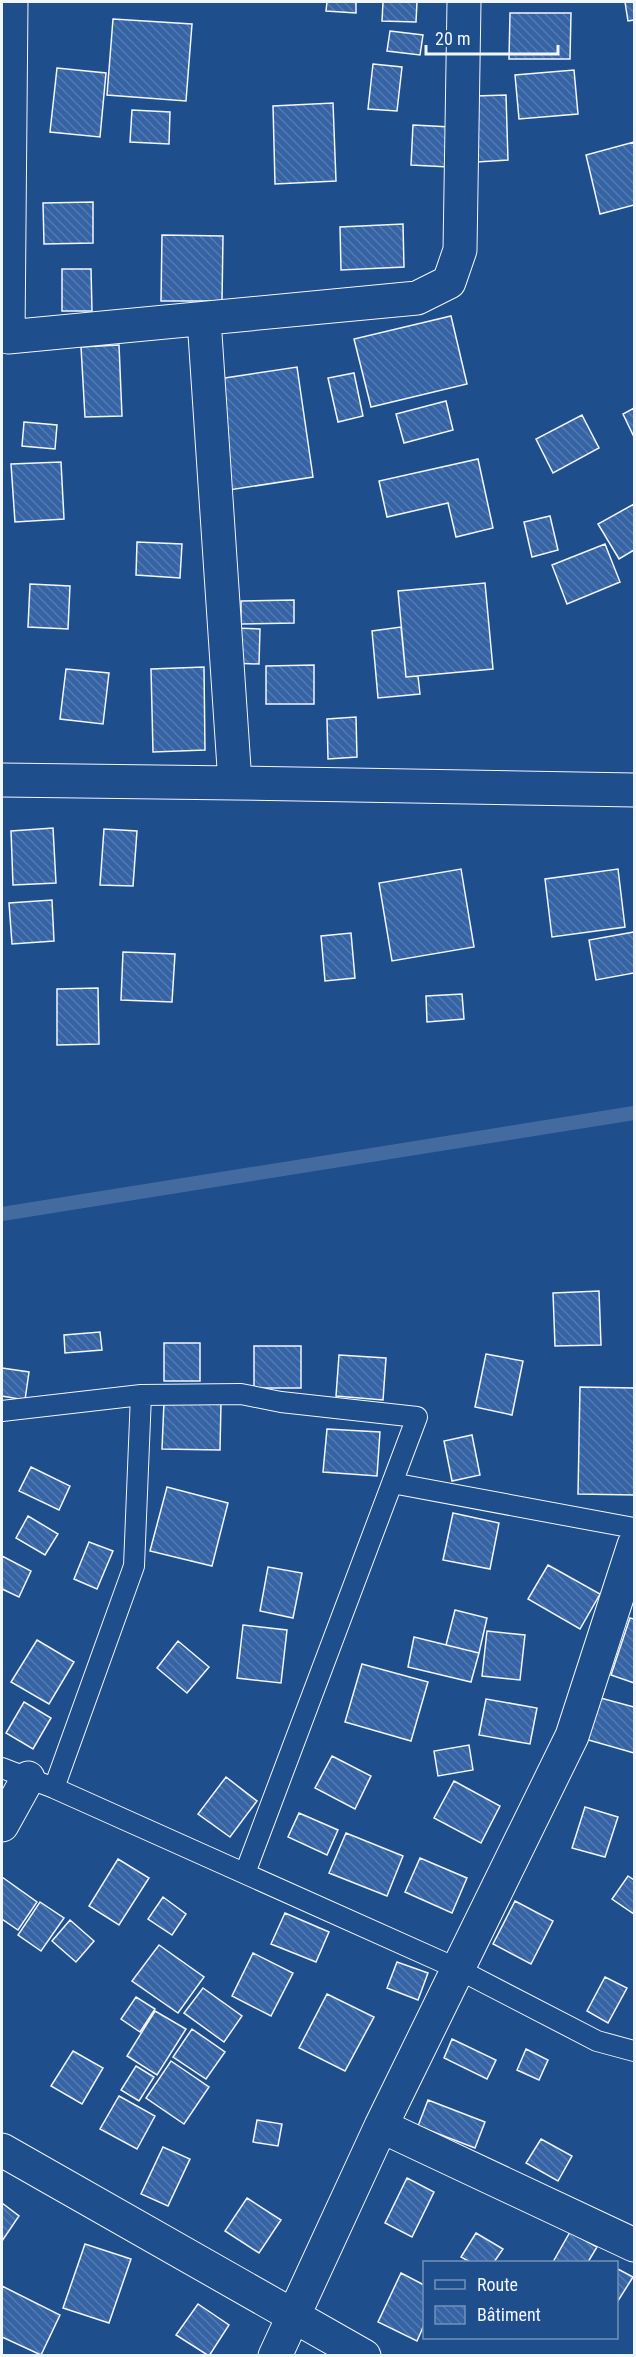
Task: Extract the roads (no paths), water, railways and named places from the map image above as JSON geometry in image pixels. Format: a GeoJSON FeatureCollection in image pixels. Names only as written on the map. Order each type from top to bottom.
{"type":"FeatureCollection","features":[{"type":"Feature","properties":{"kind":"street"},"geometry":{"type":"LineString","coordinates":[[11,2],[8,337],[417,298],[449,282],[460,250],[464,2]]}},
{"type":"Feature","properties":{"kind":"street"},"geometry":{"type":"LineString","coordinates":[[204,319],[235,783]]}},
{"type":"Feature","properties":{"kind":"street"},"geometry":{"type":"LineString","coordinates":[[2,780],[634,790]]}},
{"type":"Feature","properties":{"kind":"street"},"geometry":{"type":"LineString","coordinates":[[275,2355],[381,2126],[572,1736],[634,1545]]}},
{"type":"Feature","properties":{"kind":"street"},"geometry":{"type":"LineString","coordinates":[[2,1825],[28,1778]]}},
{"type":"Feature","properties":{"kind":"street"},"geometry":{"type":"LineString","coordinates":[[381,2126],[634,2246]]}},
{"type":"Feature","properties":{"kind":"street"},"geometry":{"type":"LineString","coordinates":[[2,2150],[364,2355]]}},
{"type":"Feature","properties":{"kind":"lane"},"geometry":{"type":"LineString","coordinates":[[2,1411],[141,1395],[241,1394],[281,1402],[417,1417],[245,1873]]}},
{"type":"Feature","properties":{"kind":"lane"},"geometry":{"type":"LineString","coordinates":[[141,1395],[134,1566],[28,1778],[459,1969],[597,2041],[634,2051]]}},
{"type":"Feature","properties":{"kind":"lane"},"geometry":{"type":"LineString","coordinates":[[392,1483],[634,1528]]}},
{"type":"Feature","properties":{"kind":"waterway"},"geometry":{"type":"LineString","coordinates":[[2,1214],[634,1113]]}}]}
